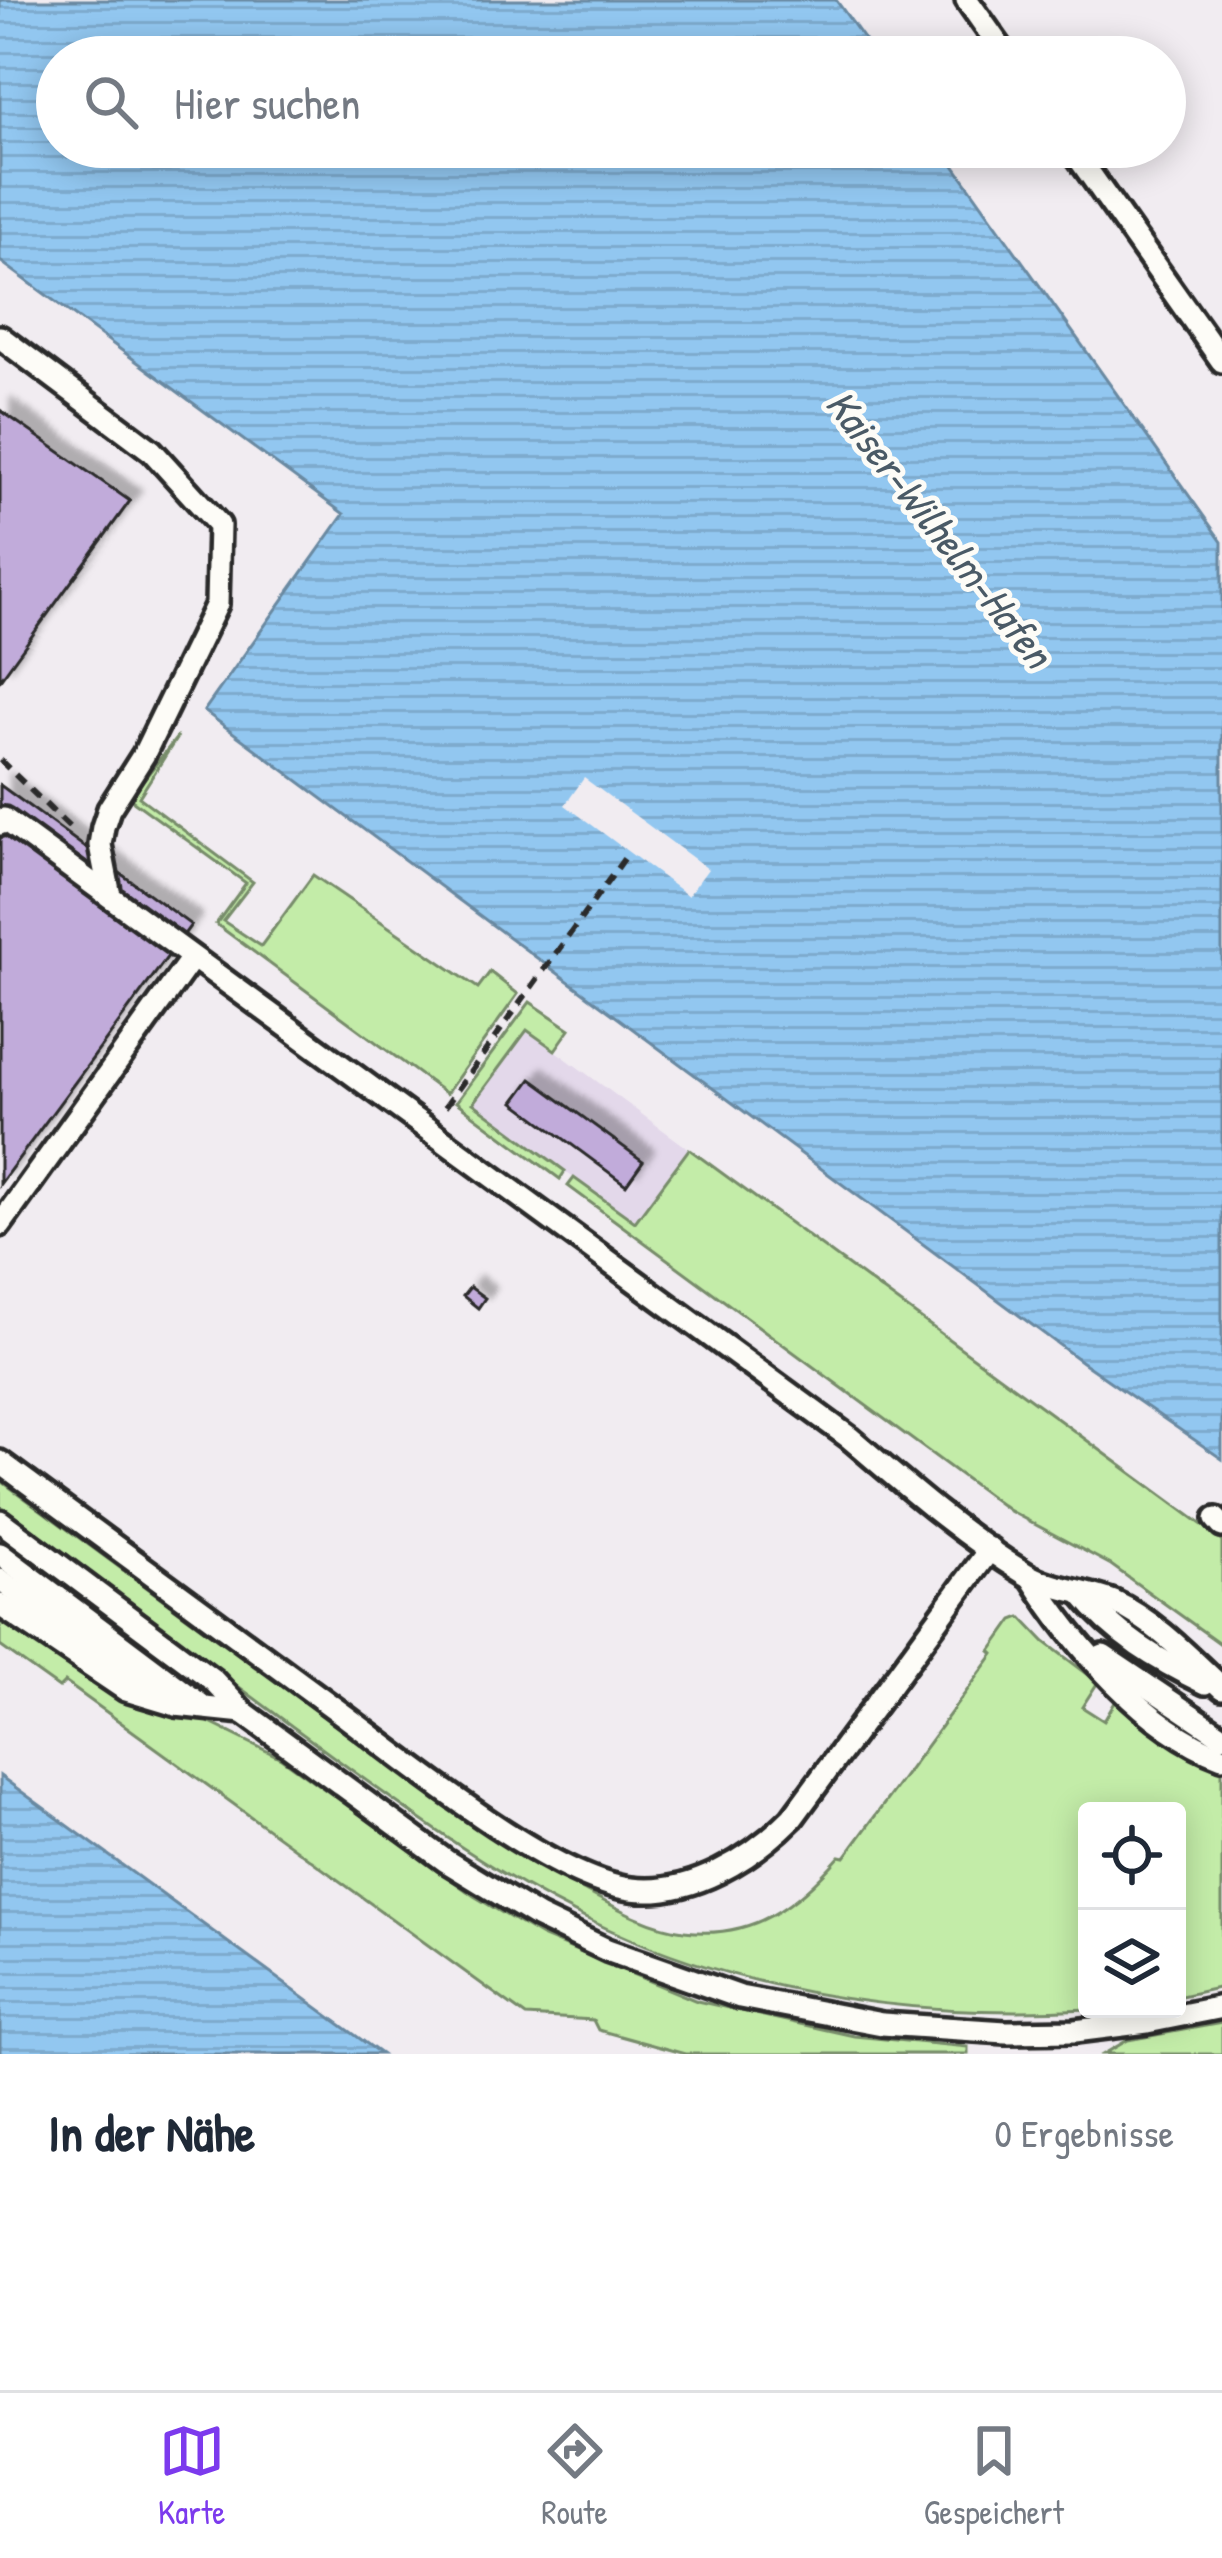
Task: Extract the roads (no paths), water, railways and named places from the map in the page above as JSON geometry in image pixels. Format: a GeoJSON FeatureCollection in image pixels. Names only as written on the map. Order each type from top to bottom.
{"type":"FeatureCollection","features":[{"type":"Feature","properties":{"kind":"lane"},"geometry":{"type":"LineString","coordinates":[[967,0],[992,36]]}},
{"type":"Feature","properties":{"kind":"lane"},"geometry":{"type":"LineString","coordinates":[[1086,168],[1222,361]]}},
{"type":"Feature","properties":{"kind":"lane"},"geometry":{"type":"LineString","coordinates":[[0,338],[152,451],[219,525],[217,604],[144,754],[109,809],[100,845],[110,896]]}},
{"type":"Feature","properties":{"kind":"lane"},"geometry":{"type":"LineString","coordinates":[[1,820],[850,1438],[990,1549],[1031,1577],[1118,1604],[1174,1644],[1222,1689]]}},
{"type":"Feature","properties":{"kind":"lane"},"geometry":{"type":"LineString","coordinates":[[0,1225],[192,958]]}},
{"type":"Feature","properties":{"kind":"lane"},"geometry":{"type":"LineString","coordinates":[[0,1462],[458,1798],[553,1859],[631,1889],[681,1887],[732,1865],[771,1839],[792,1818],[990,1549]]}},
{"type":"Feature","properties":{"kind":"lane"},"geometry":{"type":"LineString","coordinates":[[0,1521],[212,1680],[243,1712],[446,1861],[538,1917],[607,1950],[740,1997],[881,2024],[1006,2032],[1093,2029],[1222,2007]]}},
{"type":"Feature","properties":{"kind":"lane"},"geometry":{"type":"LineString","coordinates":[[0,1554],[206,1708]]}},
{"type":"Feature","properties":{"kind":"lane"},"geometry":{"type":"LineString","coordinates":[[1031,1577],[1063,1629],[1146,1711],[1203,1750],[1222,1757]]}},
{"type":"Feature","properties":{"kind":"lane"},"geometry":{"type":"LineString","coordinates":[[0,1580],[176,1705]]}},
{"type":"Feature","properties":{"kind":"lane"},"geometry":{"type":"LineString","coordinates":[[0,1605],[126,1690],[176,1705],[243,1712]]}},
{"type":"Feature","properties":{"kind":"lane"},"geometry":{"type":"LineString","coordinates":[[1063,1629],[1222,1736]]}},
{"type":"Feature","properties":{"kind":"water","name":"Kaiser-Wilhelm-Hafen"},"geometry":{"type":"Polygon","coordinates":[[[0,0],[836,0],[862,36],[36,36],[36,168],[956,168],[1222,542],[1222,1459],[1082,1362],[204,711],[344,514],[0,261],[0,0]]]}},
{"type":"Feature","properties":{"kind":"water"},"geometry":{"type":"Polygon","coordinates":[[[0,1776],[381,2054],[0,2054],[0,1776]]]}}]}
